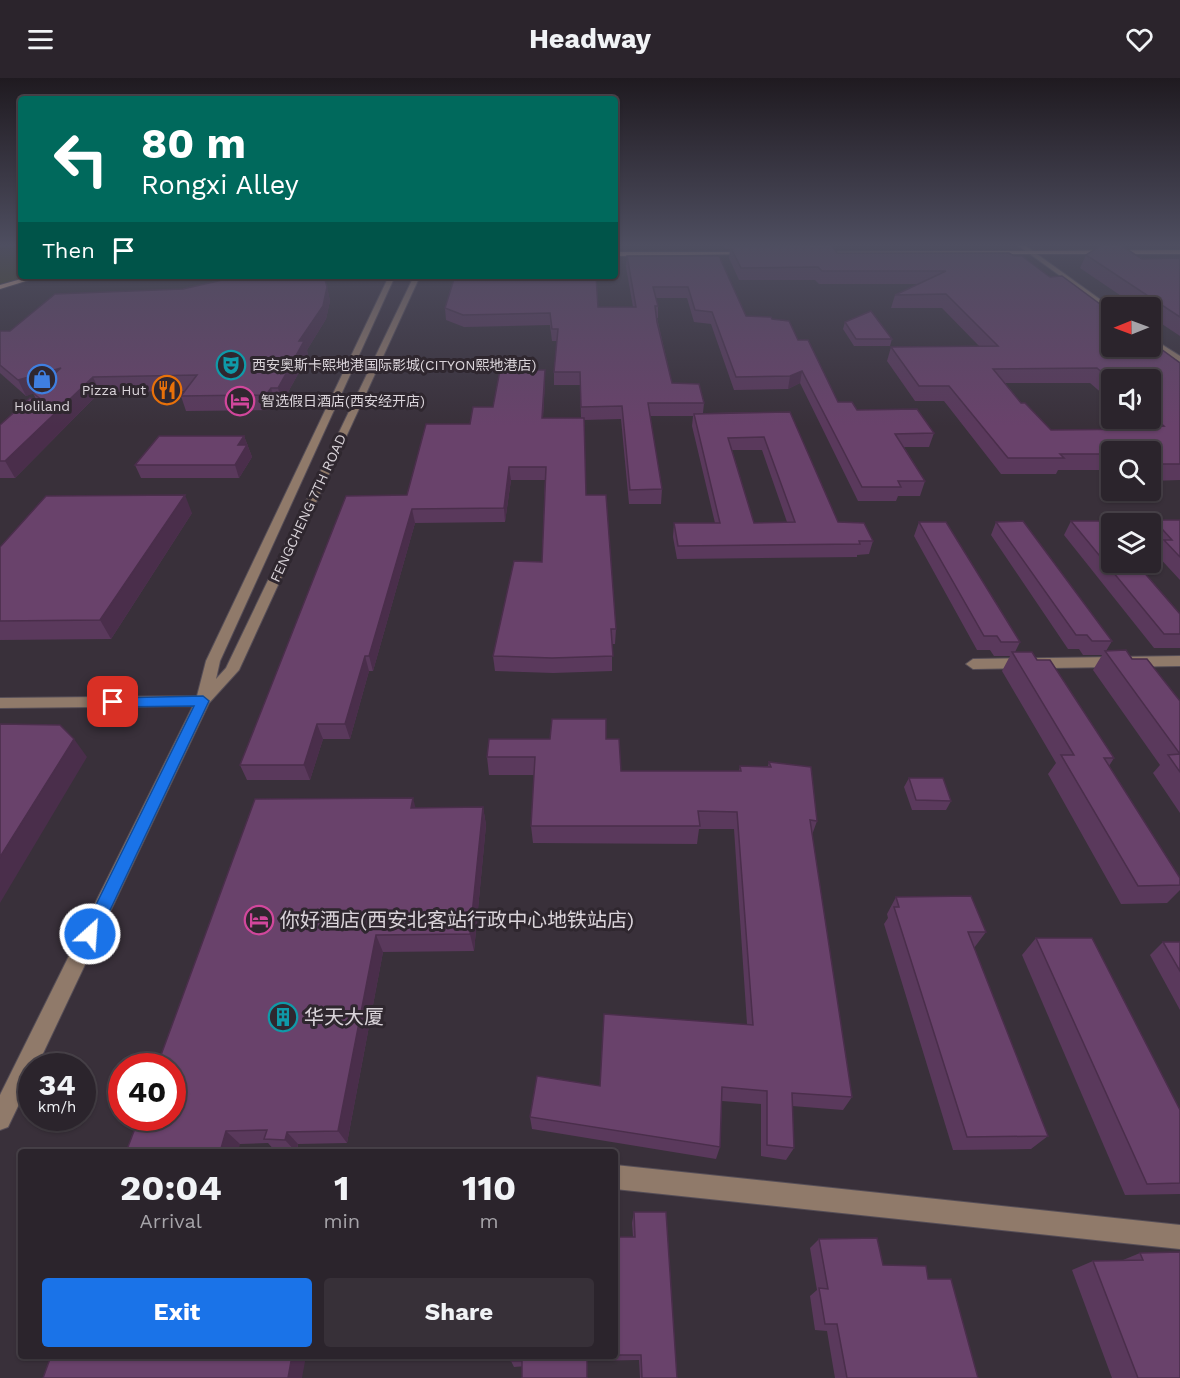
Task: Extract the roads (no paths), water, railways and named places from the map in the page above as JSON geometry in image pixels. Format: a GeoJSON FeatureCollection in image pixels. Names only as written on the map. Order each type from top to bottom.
{"type":"FeatureCollection","features":[{"type":"Feature","properties":{"kind":"street","name":"FENGCHENG 7TH ROAD"},"geometry":{"type":"LineString","coordinates":[[0,1119],[203,701],[213,661],[379,305]]}},
{"type":"Feature","properties":{"kind":"street","name":"FENGCHENG 7TH ROAD"},"geometry":{"type":"LineString","coordinates":[[203,701],[232,670],[404,305]]}},
{"type":"Feature","properties":{"kind":"street"},"geometry":{"type":"LineString","coordinates":[[1161,347],[1180,360]]}},
{"type":"Feature","properties":{"kind":"street"},"geometry":{"type":"LineString","coordinates":[[973,664],[1180,661]]}},
{"type":"Feature","properties":{"kind":"street"},"geometry":{"type":"LineString","coordinates":[[0,703],[203,701]]}},
{"type":"Feature","properties":{"kind":"street"},"geometry":{"type":"LineString","coordinates":[[618,1176],[1180,1237]]}},
{"type":"Feature","properties":{"kind":"place","name":"西安奥斯卡熙地港国际影城(CITYON熙地港店)"},"geometry":{"type":"Point","coordinates":[231,365]}},
{"type":"Feature","properties":{"kind":"place","name":"Holiland"},"geometry":{"type":"Point","coordinates":[42,379]}},
{"type":"Feature","properties":{"kind":"place","name":"Pizza Hut"},"geometry":{"type":"Point","coordinates":[167,390]}},
{"type":"Feature","properties":{"kind":"place","name":"智选假日酒店(西安经开店)"},"geometry":{"type":"Point","coordinates":[240,401]}},
{"type":"Feature","properties":{"kind":"place","name":"你好酒店(西安北客站行政中心地铁站店)"},"geometry":{"type":"Point","coordinates":[259,920]}},
{"type":"Feature","properties":{"kind":"place","name":"华天大厦"},"geometry":{"type":"Point","coordinates":[283,1017]}}]}
